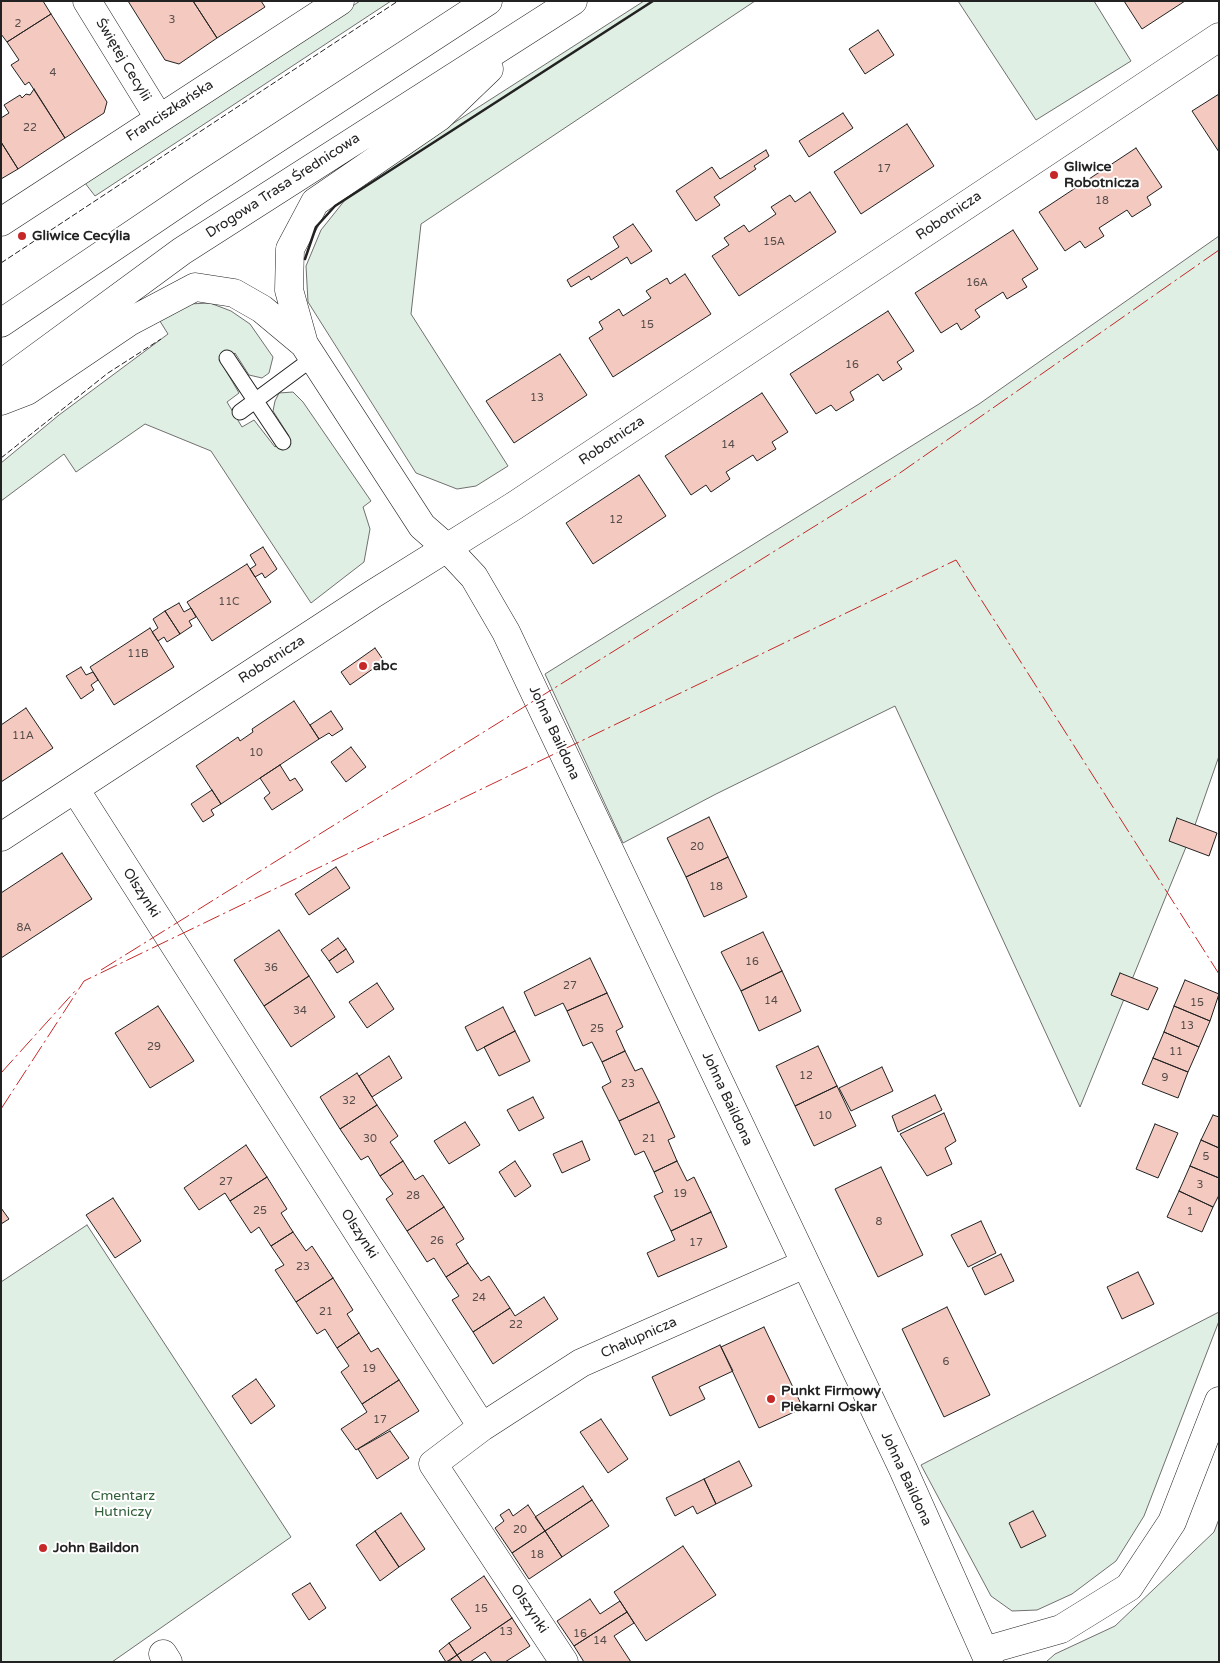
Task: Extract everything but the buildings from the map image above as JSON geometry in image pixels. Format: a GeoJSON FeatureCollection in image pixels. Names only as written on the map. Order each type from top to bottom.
{"type":"FeatureCollection","features":[{"type":"Feature","properties":{"kind":"street","name":"Świętej Cecylii"},"geometry":{"type":"LineString","coordinates":[[87,1],[159,118]]}},
{"type":"Feature","properties":{"kind":"street","name":"Franciszkańska"},"geometry":{"type":"LineString","coordinates":[[1,222],[340,1]]}},
{"type":"Feature","properties":{"kind":"street"},"geometry":{"type":"LineString","coordinates":[[1,323],[166,211],[488,1]]}},
{"type":"Feature","properties":{"kind":"street","name":"Drogowa Trasa Średnicowa"},"geometry":{"type":"LineString","coordinates":[[1,384],[182,250],[573,1]]}},
{"type":"Feature","properties":{"kind":"street"},"geometry":{"type":"LineString","coordinates":[[309,351],[289,290],[290,249],[315,202],[438,117],[536,26]]}},
{"type":"Feature","properties":{"kind":"street","name":"Robotnicza"},"geometry":{"type":"LineString","coordinates":[[1,837],[446,547],[514,506],[1219,38]]}},
{"type":"Feature","properties":{"kind":"street"},"geometry":{"type":"LineString","coordinates":[[1,401],[27,390],[130,322],[195,287],[234,293],[262,309],[309,351]]}},
{"type":"Feature","properties":{"kind":"street","name":"Johna Baildona"},"geometry":{"type":"LineString","coordinates":[[309,351],[422,526],[446,547],[474,577],[506,632],[902,1469],[986,1656]]}},
{"type":"Feature","properties":{"kind":"street","name":"Olszynki"},"geometry":{"type":"LineString","coordinates":[[75,789],[482,1427],[433,1464],[564,1662]]}},
{"type":"Feature","properties":{"kind":"street","name":"Chałupnicza"},"geometry":{"type":"LineString","coordinates":[[482,1427],[582,1363],[805,1264]]}},
{"type":"Feature","properties":{"kind":"street"},"geometry":{"type":"LineString","coordinates":[[986,1656],[1061,1628],[1130,1587],[1172,1522],[1219,1401]]}},
{"type":"Feature","properties":{"kind":"lane"},"geometry":{"type":"LineString","coordinates":[[240,412],[256,400],[309,351]]}},
{"type":"Feature","properties":{"kind":"lane"},"geometry":{"type":"LineString","coordinates":[[228,358],[283,442]]}},
{"type":"Feature","properties":{"kind":"green space"},"geometry":{"type":"Polygon","coordinates":[[[360,1],[391,1],[95,196],[85,183],[360,1]]]}},
{"type":"Feature","properties":{"kind":"green space"},"geometry":{"type":"Polygon","coordinates":[[[644,1],[755,1],[421,224],[411,314],[508,466],[476,486],[457,489],[416,473],[308,302],[306,266],[321,230],[357,185],[644,1]]]}},
{"type":"Feature","properties":{"kind":"green space"},"geometry":{"type":"Polygon","coordinates":[[[958,1],[1094,1],[1131,61],[1036,120],[958,1]]]}},
{"type":"Feature","properties":{"kind":"green space"},"geometry":{"type":"Polygon","coordinates":[[[1219,236],[1219,756],[1195,825],[1080,1107],[895,706],[716,794],[623,843],[545,674],[979,404],[1219,236]]]}},
{"type":"Feature","properties":{"kind":"green space"},"geometry":{"type":"Polygon","coordinates":[[[210,303],[231,311],[250,324],[273,357],[269,373],[262,378],[249,375],[235,353],[222,364],[239,393],[227,402],[242,427],[254,420],[275,447],[289,436],[273,411],[275,401],[279,393],[293,392],[303,402],[371,501],[363,507],[370,529],[364,562],[311,603],[211,451],[145,424],[76,472],[64,454],[1,501],[1,463],[59,415],[168,334],[158,318],[188,304],[210,303]]]}},
{"type":"Feature","properties":{"kind":"green space","name":"Cmentarz Hutniczy"},"geometry":{"type":"Polygon","coordinates":[[[87,1225],[291,1537],[112,1662],[1,1662],[1,1282],[87,1225]]]}},
{"type":"Feature","properties":{"kind":"green space"},"geometry":{"type":"Polygon","coordinates":[[[1219,1312],[1219,1321],[1144,1516],[1116,1561],[1072,1594],[1037,1610],[1012,1611],[991,1596],[921,1465],[1219,1312]]]}},
{"type":"Feature","properties":{"kind":"green space"},"geometry":{"type":"Polygon","coordinates":[[[1219,1519],[1219,1662],[1046,1662],[1055,1654],[1115,1626],[1214,1532],[1219,1519]]]}},
{"type":"Feature","properties":{"kind":"fence"},"geometry":{"type":"LineString","coordinates":[[1,263],[398,1]]}},
{"type":"Feature","properties":{"kind":"fence"},"geometry":{"type":"LineString","coordinates":[[1,458],[108,373],[161,339]]}},
{"type":"Feature","properties":{"kind":"wall"},"geometry":{"type":"LineString","coordinates":[[305,259],[316,227],[335,206],[653,1]]}},
{"type":"Feature","properties":{"kind":"power"},"geometry":{"type":"LineString","coordinates":[[101,970],[897,475],[1219,250]]}},
{"type":"Feature","properties":{"kind":"power"},"geometry":{"type":"LineString","coordinates":[[1,1109],[84,981],[956,560],[1219,974]]}},
{"type":"Feature","properties":{"kind":"power"},"geometry":{"type":"LineString","coordinates":[[1,1073],[76,990]]}},
{"type":"Feature","properties":{"kind":"place","name":"Gliwice Robotnicza"},"geometry":{"type":"Point","coordinates":[1054,175]}},
{"type":"Feature","properties":{"kind":"place","name":"Gliwice Cecylia"},"geometry":{"type":"Point","coordinates":[22,236]}},
{"type":"Feature","properties":{"kind":"place","name":"abc"},"geometry":{"type":"Point","coordinates":[363,666]}},
{"type":"Feature","properties":{"kind":"place","name":"Punkt Firmowy Piekarni Oskar"},"geometry":{"type":"Point","coordinates":[771,1399]}},
{"type":"Feature","properties":{"kind":"place","name":"John Baildon"},"geometry":{"type":"Point","coordinates":[43,1548]}}]}
